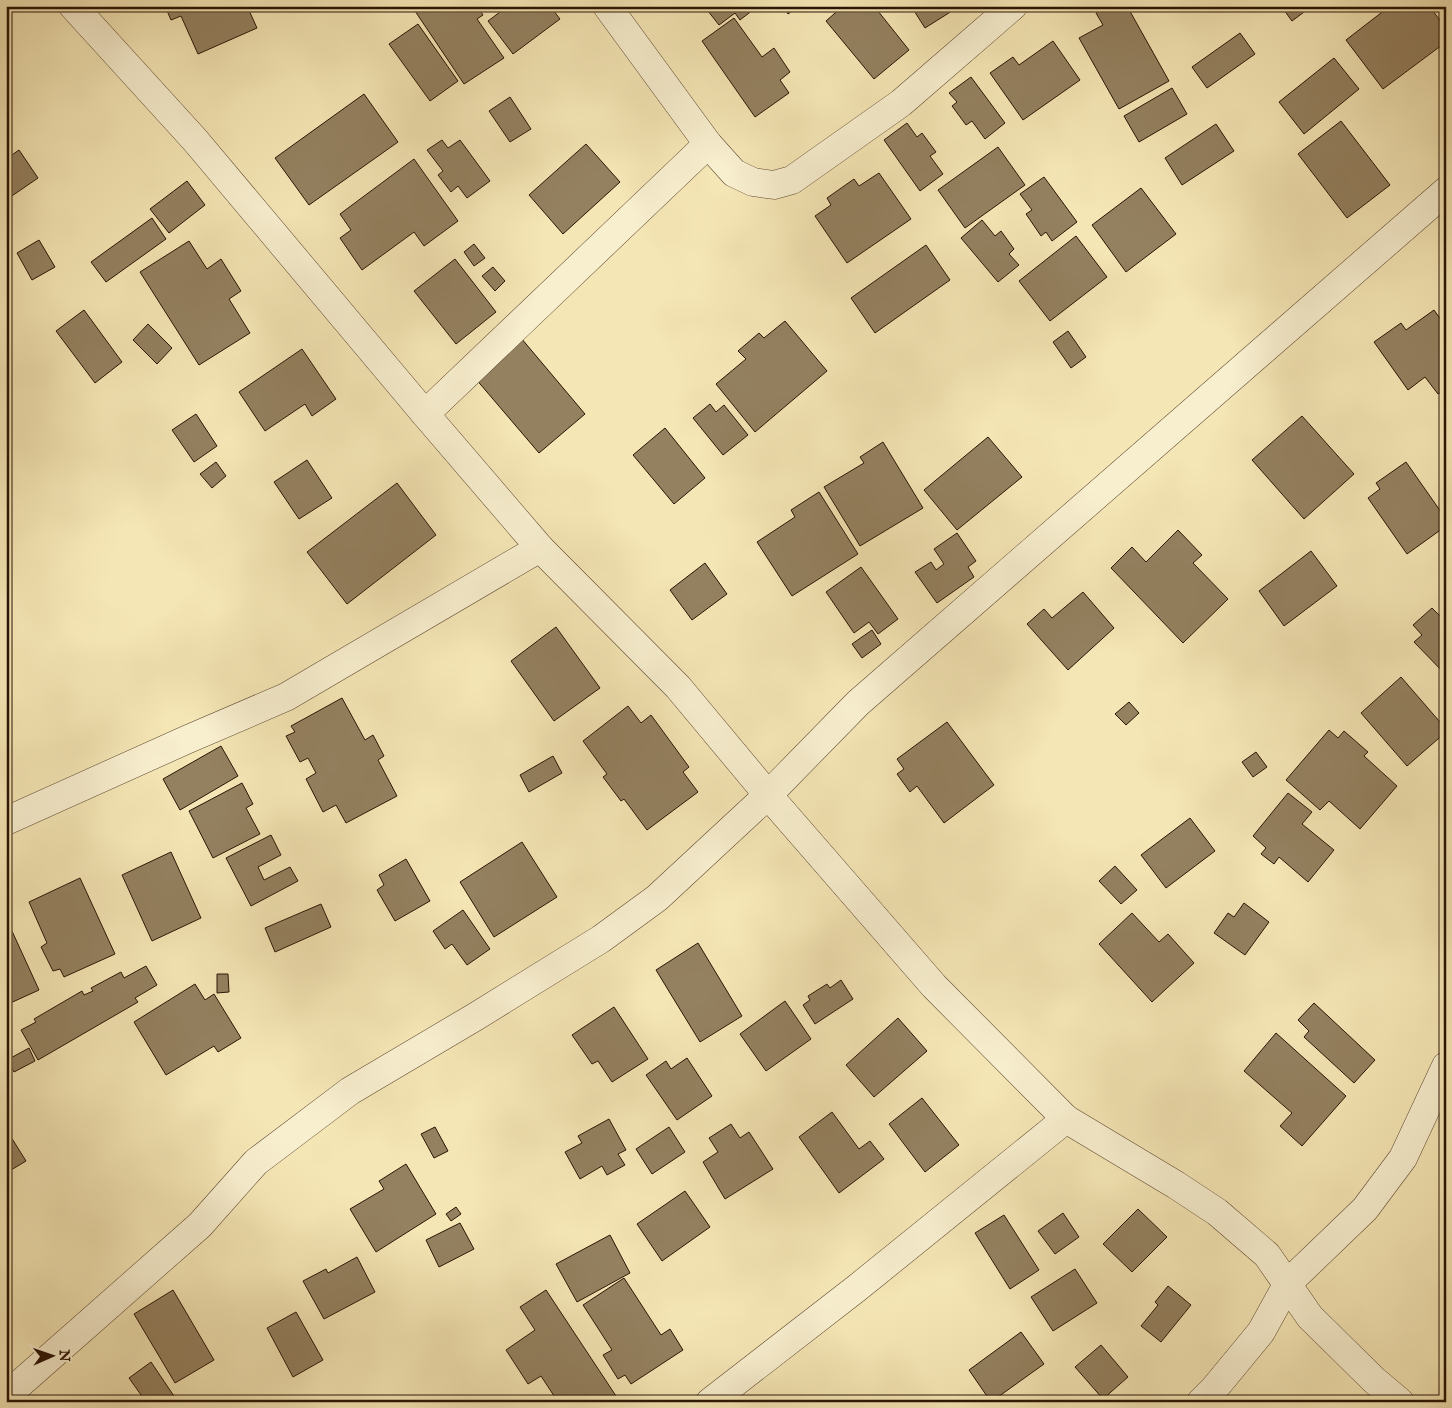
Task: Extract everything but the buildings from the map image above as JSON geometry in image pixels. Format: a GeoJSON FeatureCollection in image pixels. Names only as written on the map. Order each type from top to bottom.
{"type":"FeatureCollection","features":[{"type":"Feature","properties":{"kind":"street"},"geometry":{"type":"LineString","coordinates":[[72,6],[195,140],[540,548],[678,687],[934,986],[1066,1119],[1217,1212],[1266,1255],[1310,1316],[1374,1380],[1400,1402]]}},
{"type":"Feature","properties":{"kind":"street"},"geometry":{"type":"LineString","coordinates":[[606,6],[708,144],[734,173],[753,182],[774,186],[792,180],[901,103],[1013,6]]}},
{"type":"Feature","properties":{"kind":"street"},"geometry":{"type":"LineString","coordinates":[[425,414],[708,144]]}},
{"type":"Feature","properties":{"kind":"street"},"geometry":{"type":"LineString","coordinates":[[6,1396],[200,1225],[256,1162],[350,1091],[601,939],[657,898],[768,794],[858,704],[1446,191]]}},
{"type":"Feature","properties":{"kind":"street"},"geometry":{"type":"LineString","coordinates":[[6,821],[286,697],[540,548]]}},
{"type":"Feature","properties":{"kind":"street"},"geometry":{"type":"LineString","coordinates":[[1201,1402],[1261,1332],[1288,1283],[1365,1209],[1403,1158],[1446,1066]]}},
{"type":"Feature","properties":{"kind":"street"},"geometry":{"type":"LineString","coordinates":[[710,1402],[857,1288],[1066,1119]]}}]}
